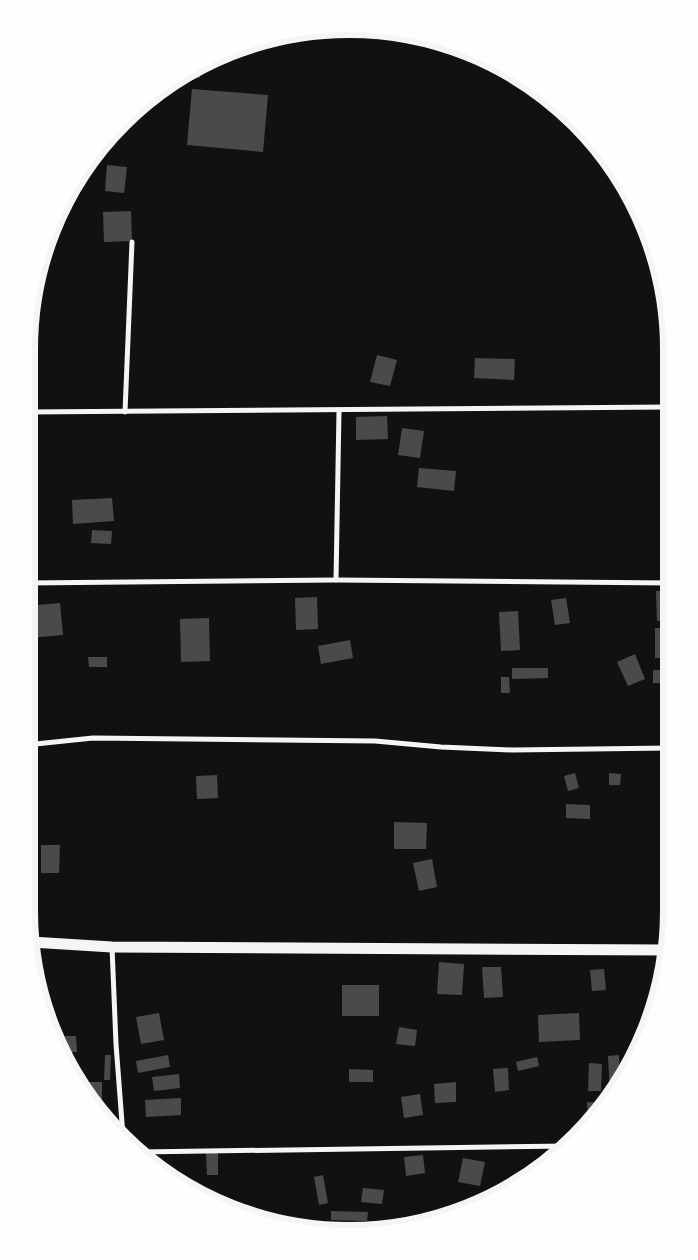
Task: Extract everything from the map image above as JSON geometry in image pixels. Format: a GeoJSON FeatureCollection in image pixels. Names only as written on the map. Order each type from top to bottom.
{"type":"FeatureCollection","features":[{"type":"Feature","properties":{"kind":"highway"},"geometry":{"type":"LineString","coordinates":[[37,942],[112,947],[660,950]]}},
{"type":"Feature","properties":{"kind":"street"},"geometry":{"type":"LineString","coordinates":[[125,412],[132,242]]}},
{"type":"Feature","properties":{"kind":"street"},"geometry":{"type":"LineString","coordinates":[[35,412],[663,407]]}},
{"type":"Feature","properties":{"kind":"street"},"geometry":{"type":"LineString","coordinates":[[336,580],[340,411]]}},
{"type":"Feature","properties":{"kind":"street"},"geometry":{"type":"LineString","coordinates":[[35,583],[336,580],[663,583]]}},
{"type":"Feature","properties":{"kind":"street"},"geometry":{"type":"LineString","coordinates":[[35,744],[93,738],[375,741],[441,747],[512,750],[663,748]]}},
{"type":"Feature","properties":{"kind":"street"},"geometry":{"type":"LineString","coordinates":[[112,947],[116,1044],[122,1128]]}},
{"type":"Feature","properties":{"kind":"street"},"geometry":{"type":"LineString","coordinates":[[148,1152],[557,1146]]}},
{"type":"Feature","properties":{"kind":"building"},"geometry":{"type":"Polygon","coordinates":[[[201,72],[200,78],[191,77],[201,72]]]}},
{"type":"Feature","properties":{"kind":"building"},"geometry":{"type":"Polygon","coordinates":[[[192,89],[268,95],[263,152],[187,145],[192,89]]]}},
{"type":"Feature","properties":{"kind":"building"},"geometry":{"type":"Polygon","coordinates":[[[107,165],[127,167],[124,193],[105,191],[107,165]]]}},
{"type":"Feature","properties":{"kind":"building"},"geometry":{"type":"Polygon","coordinates":[[[131,211],[132,241],[104,242],[103,212],[131,211]]]}},
{"type":"Feature","properties":{"kind":"building"},"geometry":{"type":"Polygon","coordinates":[[[377,355],[397,360],[390,386],[370,382],[377,355]]]}},
{"type":"Feature","properties":{"kind":"building"},"geometry":{"type":"Polygon","coordinates":[[[475,358],[515,359],[514,380],[474,378],[475,358]]]}},
{"type":"Feature","properties":{"kind":"building"},"geometry":{"type":"Polygon","coordinates":[[[387,416],[388,439],[356,440],[356,417],[387,416]]]}},
{"type":"Feature","properties":{"kind":"building"},"geometry":{"type":"Polygon","coordinates":[[[402,428],[424,431],[420,458],[398,455],[402,428]]]}},
{"type":"Feature","properties":{"kind":"building"},"geometry":{"type":"Polygon","coordinates":[[[419,468],[456,471],[454,491],[417,487],[419,468]]]}},
{"type":"Feature","properties":{"kind":"building"},"geometry":{"type":"Polygon","coordinates":[[[112,498],[114,521],[73,524],[72,500],[112,498]]]}},
{"type":"Feature","properties":{"kind":"building"},"geometry":{"type":"Polygon","coordinates":[[[92,530],[112,531],[111,544],[91,543],[92,530]]]}},
{"type":"Feature","properties":{"kind":"building"},"geometry":{"type":"Polygon","coordinates":[[[656,591],[663,591],[663,621],[657,621],[656,591]]]}},
{"type":"Feature","properties":{"kind":"building"},"geometry":{"type":"Polygon","coordinates":[[[317,597],[318,629],[296,630],[295,598],[317,597]]]}},
{"type":"Feature","properties":{"kind":"building"},"geometry":{"type":"Polygon","coordinates":[[[566,598],[570,623],[555,625],[551,600],[566,598]]]}},
{"type":"Feature","properties":{"kind":"building"},"geometry":{"type":"Polygon","coordinates":[[[60,603],[63,635],[35,637],[35,605],[60,603]]]}},
{"type":"Feature","properties":{"kind":"building"},"geometry":{"type":"Polygon","coordinates":[[[518,611],[520,650],[501,651],[499,612],[518,611]]]}},
{"type":"Feature","properties":{"kind":"building"},"geometry":{"type":"Polygon","coordinates":[[[209,618],[210,661],[181,662],[180,619],[209,618]]]}},
{"type":"Feature","properties":{"kind":"building"},"geometry":{"type":"Polygon","coordinates":[[[655,628],[663,628],[663,658],[655,658],[655,628]]]}},
{"type":"Feature","properties":{"kind":"building"},"geometry":{"type":"Polygon","coordinates":[[[350,640],[353,658],[321,664],[318,646],[350,640]]]}},
{"type":"Feature","properties":{"kind":"building"},"geometry":{"type":"Polygon","coordinates":[[[635,654],[645,679],[628,686],[617,662],[635,654]]]}},
{"type":"Feature","properties":{"kind":"building"},"geometry":{"type":"Polygon","coordinates":[[[88,657],[107,657],[107,667],[89,667],[88,657]]]}},
{"type":"Feature","properties":{"kind":"building"},"geometry":{"type":"Polygon","coordinates":[[[512,668],[548,668],[548,678],[512,679],[512,668]]]}},
{"type":"Feature","properties":{"kind":"building"},"geometry":{"type":"Polygon","coordinates":[[[653,670],[663,670],[663,683],[653,683],[653,670]]]}},
{"type":"Feature","properties":{"kind":"building"},"geometry":{"type":"Polygon","coordinates":[[[501,677],[509,677],[510,693],[501,693],[501,677]]]}},
{"type":"Feature","properties":{"kind":"building"},"geometry":{"type":"Polygon","coordinates":[[[575,773],[579,788],[568,791],[564,776],[575,773]]]}},
{"type":"Feature","properties":{"kind":"building"},"geometry":{"type":"Polygon","coordinates":[[[609,773],[621,774],[620,785],[609,785],[609,773]]]}},
{"type":"Feature","properties":{"kind":"building"},"geometry":{"type":"Polygon","coordinates":[[[217,775],[218,798],[197,799],[196,776],[217,775]]]}},
{"type":"Feature","properties":{"kind":"building"},"geometry":{"type":"Polygon","coordinates":[[[566,804],[590,805],[590,819],[566,818],[566,804]]]}},
{"type":"Feature","properties":{"kind":"building"},"geometry":{"type":"Polygon","coordinates":[[[394,822],[427,823],[426,849],[394,849],[394,822]]]}},
{"type":"Feature","properties":{"kind":"building"},"geometry":{"type":"Polygon","coordinates":[[[41,845],[60,845],[59,873],[41,873],[41,845]]]}},
{"type":"Feature","properties":{"kind":"building"},"geometry":{"type":"Polygon","coordinates":[[[432,859],[437,887],[419,891],[413,863],[432,859]]]}},
{"type":"Feature","properties":{"kind":"building"},"geometry":{"type":"Polygon","coordinates":[[[439,962],[464,964],[462,995],[437,994],[439,962]]]}},
{"type":"Feature","properties":{"kind":"building"},"geometry":{"type":"Polygon","coordinates":[[[482,967],[501,967],[503,997],[484,998],[482,967]]]}},
{"type":"Feature","properties":{"kind":"building"},"geometry":{"type":"Polygon","coordinates":[[[604,969],[606,990],[592,991],[590,970],[604,969]]]}},
{"type":"Feature","properties":{"kind":"building"},"geometry":{"type":"Polygon","coordinates":[[[342,985],[379,985],[379,1016],[342,1016],[342,985]]]}},
{"type":"Feature","properties":{"kind":"building"},"geometry":{"type":"Polygon","coordinates":[[[159,1013],[164,1040],[141,1044],[136,1017],[159,1013]]]}},
{"type":"Feature","properties":{"kind":"building"},"geometry":{"type":"Polygon","coordinates":[[[579,1013],[580,1040],[539,1042],[538,1015],[579,1013]]]}},
{"type":"Feature","properties":{"kind":"building"},"geometry":{"type":"Polygon","coordinates":[[[399,1027],[417,1030],[415,1046],[396,1044],[399,1027]]]}},
{"type":"Feature","properties":{"kind":"building"},"geometry":{"type":"Polygon","coordinates":[[[61,1036],[76,1036],[77,1052],[68,1053],[61,1036]]]}},
{"type":"Feature","properties":{"kind":"building"},"geometry":{"type":"Polygon","coordinates":[[[105,1055],[111,1055],[110,1080],[104,1080],[105,1055]]]}},
{"type":"Feature","properties":{"kind":"building"},"geometry":{"type":"Polygon","coordinates":[[[168,1055],[170,1067],[138,1073],[136,1061],[168,1055]]]}},
{"type":"Feature","properties":{"kind":"building"},"geometry":{"type":"Polygon","coordinates":[[[619,1055],[620,1070],[610,1086],[608,1056],[619,1055]]]}},
{"type":"Feature","properties":{"kind":"building"},"geometry":{"type":"Polygon","coordinates":[[[537,1057],[539,1066],[518,1071],[516,1062],[537,1057]]]}},
{"type":"Feature","properties":{"kind":"building"},"geometry":{"type":"Polygon","coordinates":[[[589,1063],[602,1064],[601,1091],[588,1091],[589,1063]]]}},
{"type":"Feature","properties":{"kind":"building"},"geometry":{"type":"Polygon","coordinates":[[[508,1068],[509,1090],[495,1092],[493,1069],[508,1068]]]}},
{"type":"Feature","properties":{"kind":"building"},"geometry":{"type":"Polygon","coordinates":[[[349,1069],[373,1070],[373,1082],[349,1082],[349,1069]]]}},
{"type":"Feature","properties":{"kind":"building"},"geometry":{"type":"Polygon","coordinates":[[[179,1074],[180,1088],[154,1091],[152,1077],[179,1074]]]}},
{"type":"Feature","properties":{"kind":"building"},"geometry":{"type":"Polygon","coordinates":[[[86,1082],[102,1082],[102,1100],[99,1100],[86,1082]]]}},
{"type":"Feature","properties":{"kind":"building"},"geometry":{"type":"Polygon","coordinates":[[[456,1082],[456,1102],[435,1103],[434,1084],[456,1082]]]}},
{"type":"Feature","properties":{"kind":"building"},"geometry":{"type":"Polygon","coordinates":[[[420,1094],[423,1115],[404,1118],[401,1097],[420,1094]]]}},
{"type":"Feature","properties":{"kind":"building"},"geometry":{"type":"Polygon","coordinates":[[[181,1098],[181,1115],[146,1117],[145,1100],[181,1098]]]}},
{"type":"Feature","properties":{"kind":"building"},"geometry":{"type":"Polygon","coordinates":[[[587,1102],[597,1103],[588,1115],[587,1102]]]}},
{"type":"Feature","properties":{"kind":"building"},"geometry":{"type":"Polygon","coordinates":[[[218,1151],[218,1175],[207,1175],[206,1152],[218,1151]]]}},
{"type":"Feature","properties":{"kind":"building"},"geometry":{"type":"Polygon","coordinates":[[[423,1155],[425,1173],[406,1176],[404,1157],[423,1155]]]}},
{"type":"Feature","properties":{"kind":"building"},"geometry":{"type":"Polygon","coordinates":[[[463,1158],[485,1162],[480,1186],[458,1182],[463,1158]]]}},
{"type":"Feature","properties":{"kind":"building"},"geometry":{"type":"Polygon","coordinates":[[[323,1175],[328,1203],[319,1205],[314,1177],[323,1175]]]}},
{"type":"Feature","properties":{"kind":"building"},"geometry":{"type":"Polygon","coordinates":[[[363,1188],[384,1190],[382,1204],[361,1202],[363,1188]]]}},
{"type":"Feature","properties":{"kind":"building"},"geometry":{"type":"Polygon","coordinates":[[[331,1211],[368,1212],[367,1221],[331,1220],[331,1211]]]}}]}
